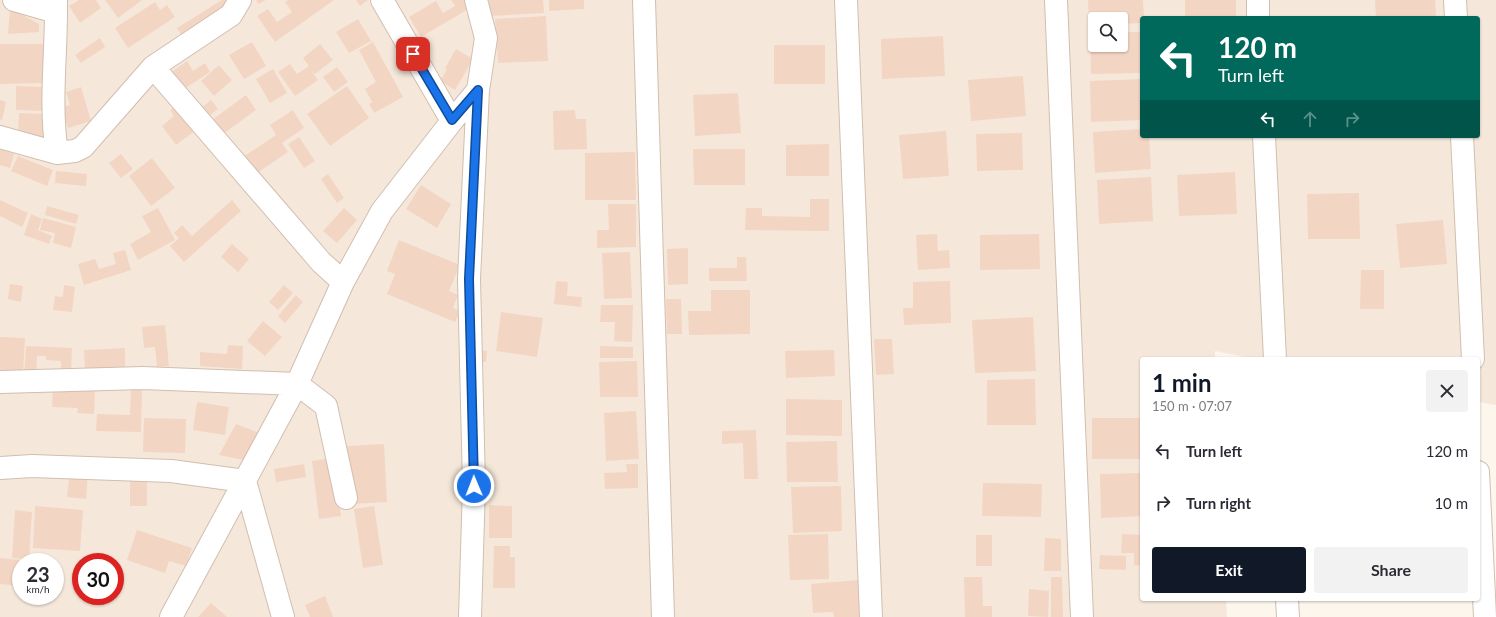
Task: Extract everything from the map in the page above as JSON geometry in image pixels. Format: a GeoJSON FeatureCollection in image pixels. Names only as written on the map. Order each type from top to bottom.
{"type":"FeatureCollection","features":[{"type":"Feature","properties":{"kind":"street"},"geometry":{"type":"LineString","coordinates":[[14,0],[56,6],[53,104],[57,153]]}},
{"type":"Feature","properties":{"kind":"street"},"geometry":{"type":"LineString","coordinates":[[0,137],[57,153],[75,151],[83,147],[153,67],[231,15],[240,0]]}},
{"type":"Feature","properties":{"kind":"street"},"geometry":{"type":"LineString","coordinates":[[382,0],[452,120]]}},
{"type":"Feature","properties":{"kind":"street"},"geometry":{"type":"LineString","coordinates":[[470,617],[474,486],[469,279],[478,90],[486,38],[476,0]]}},
{"type":"Feature","properties":{"kind":"street"},"geometry":{"type":"LineString","coordinates":[[644,0],[663,617]]}},
{"type":"Feature","properties":{"kind":"street"},"geometry":{"type":"LineString","coordinates":[[846,0],[871,617]]}},
{"type":"Feature","properties":{"kind":"street"},"geometry":{"type":"LineString","coordinates":[[1056,0],[1082,617]]}},
{"type":"Feature","properties":{"kind":"street"},"geometry":{"type":"LineString","coordinates":[[1258,0],[1258,16]]}},
{"type":"Feature","properties":{"kind":"street"},"geometry":{"type":"LineString","coordinates":[[1455,0],[1456,16]]}},
{"type":"Feature","properties":{"kind":"street"},"geometry":{"type":"LineString","coordinates":[[153,67],[316,256],[343,282]]}},
{"type":"Feature","properties":{"kind":"street"},"geometry":{"type":"LineString","coordinates":[[171,617],[297,384],[343,282],[382,212],[452,120],[478,90]]}},
{"type":"Feature","properties":{"kind":"street"},"geometry":{"type":"LineString","coordinates":[[1264,138],[1275,357]]}},
{"type":"Feature","properties":{"kind":"street"},"geometry":{"type":"LineString","coordinates":[[1462,138],[1473,357]]}},
{"type":"Feature","properties":{"kind":"street"},"geometry":{"type":"LineString","coordinates":[[0,382],[143,378],[297,384],[326,406],[346,498]]}},
{"type":"Feature","properties":{"kind":"street"},"geometry":{"type":"LineString","coordinates":[[0,468],[32,466],[171,471],[245,481]]}},
{"type":"Feature","properties":{"kind":"street"},"geometry":{"type":"LineString","coordinates":[[245,481],[283,617]]}},
{"type":"Feature","properties":{"kind":"street"},"geometry":{"type":"LineString","coordinates":[[1480,513],[1485,617]]}},
{"type":"Feature","properties":{"kind":"street"},"geometry":{"type":"LineString","coordinates":[[1287,601],[1288,617]]}},
{"type":"Feature","properties":{"kind":"shaded area"},"geometry":{"type":"Polygon","coordinates":[[[0,0],[1496,0],[1496,405],[1480,402],[1480,357],[1245,357],[1215,351],[1215,357],[1140,357],[1140,601],[1226,601],[1227,617],[0,617],[0,0]]]}},
{"type":"Feature","properties":{"kind":"building"},"geometry":{"type":"Polygon","coordinates":[[[79,0],[96,0],[101,8],[80,23],[69,6],[79,0]]]}},
{"type":"Feature","properties":{"kind":"building"},"geometry":{"type":"Polygon","coordinates":[[[105,0],[142,0],[118,18],[105,0]]]}},
{"type":"Feature","properties":{"kind":"building"},"geometry":{"type":"Polygon","coordinates":[[[222,0],[226,0],[232,9],[184,39],[177,28],[222,0]]]}},
{"type":"Feature","properties":{"kind":"building"},"geometry":{"type":"Polygon","coordinates":[[[256,0],[266,0],[258,4],[256,0]]]}},
{"type":"Feature","properties":{"kind":"building"},"geometry":{"type":"Polygon","coordinates":[[[288,0],[334,0],[275,42],[257,16],[268,9],[277,22],[292,12],[285,2],[288,0]]]}},
{"type":"Feature","properties":{"kind":"building"},"geometry":{"type":"Polygon","coordinates":[[[356,0],[368,0],[360,6],[356,0]]]}},
{"type":"Feature","properties":{"kind":"building"},"geometry":{"type":"Polygon","coordinates":[[[451,0],[465,0],[470,8],[421,37],[409,17],[436,1],[443,13],[455,6],[451,0]]]}},
{"type":"Feature","properties":{"kind":"building"},"geometry":{"type":"Polygon","coordinates":[[[489,0],[543,0],[544,13],[490,16],[489,0]]]}},
{"type":"Feature","properties":{"kind":"building"},"geometry":{"type":"Polygon","coordinates":[[[549,0],[584,0],[584,9],[549,11],[549,0]]]}},
{"type":"Feature","properties":{"kind":"building"},"geometry":{"type":"Polygon","coordinates":[[[1088,0],[1143,0],[1144,16],[1140,16],[1140,23],[1128,24],[1128,12],[1088,12],[1088,0]]]}},
{"type":"Feature","properties":{"kind":"building"},"geometry":{"type":"Polygon","coordinates":[[[1185,0],[1236,0],[1236,16],[1185,16],[1185,0]]]}},
{"type":"Feature","properties":{"kind":"building"},"geometry":{"type":"Polygon","coordinates":[[[1375,0],[1435,0],[1436,16],[1376,16],[1375,0]]]}},
{"type":"Feature","properties":{"kind":"building"},"geometry":{"type":"Polygon","coordinates":[[[155,2],[160,10],[167,5],[175,17],[128,48],[115,28],[155,2]]]}},
{"type":"Feature","properties":{"kind":"building"},"geometry":{"type":"Polygon","coordinates":[[[10,8],[39,24],[39,32],[8,34],[10,8]]]}},
{"type":"Feature","properties":{"kind":"building"},"geometry":{"type":"Polygon","coordinates":[[[546,16],[548,61],[498,63],[495,19],[546,16]]]}},
{"type":"Feature","properties":{"kind":"building"},"geometry":{"type":"Polygon","coordinates":[[[358,19],[371,41],[349,53],[336,32],[358,19]]]}},
{"type":"Feature","properties":{"kind":"building"},"geometry":{"type":"Polygon","coordinates":[[[1128,32],[1140,32],[1140,73],[1091,74],[1090,52],[1128,52],[1128,32]]]}},
{"type":"Feature","properties":{"kind":"building"},"geometry":{"type":"Polygon","coordinates":[[[943,36],[945,76],[882,79],[881,39],[943,36]]]}},
{"type":"Feature","properties":{"kind":"building"},"geometry":{"type":"Polygon","coordinates":[[[100,38],[105,47],[81,63],[75,55],[100,38]]]}},
{"type":"Feature","properties":{"kind":"building"},"geometry":{"type":"Polygon","coordinates":[[[252,42],[266,66],[244,79],[229,55],[252,42]]]}},
{"type":"Feature","properties":{"kind":"building"},"geometry":{"type":"Polygon","coordinates":[[[373,42],[403,97],[374,113],[369,104],[372,102],[365,89],[376,82],[359,50],[373,42]]]}},
{"type":"Feature","properties":{"kind":"building"},"geometry":{"type":"Polygon","coordinates":[[[0,44],[44,44],[44,83],[0,84],[0,44]]]}},
{"type":"Feature","properties":{"kind":"building"},"geometry":{"type":"Polygon","coordinates":[[[320,44],[333,60],[315,74],[311,70],[318,80],[295,96],[278,72],[290,64],[297,74],[309,66],[303,58],[320,44]]]}},
{"type":"Feature","properties":{"kind":"building"},"geometry":{"type":"Polygon","coordinates":[[[774,45],[825,45],[825,84],[774,84],[774,45]]]}},
{"type":"Feature","properties":{"kind":"building"},"geometry":{"type":"Polygon","coordinates":[[[456,49],[473,59],[455,90],[440,81],[447,69],[445,68],[456,49]]]}},
{"type":"Feature","properties":{"kind":"building"},"geometry":{"type":"Polygon","coordinates":[[[187,61],[193,71],[205,63],[210,72],[181,91],[170,73],[187,61]]]}},
{"type":"Feature","properties":{"kind":"building"},"geometry":{"type":"Polygon","coordinates":[[[219,65],[232,80],[214,96],[201,81],[219,65]]]}},
{"type":"Feature","properties":{"kind":"building"},"geometry":{"type":"Polygon","coordinates":[[[337,67],[348,82],[334,92],[323,77],[337,67]]]}},
{"type":"Feature","properties":{"kind":"building"},"geometry":{"type":"Polygon","coordinates":[[[273,69],[287,93],[270,103],[256,79],[273,69]]]}},
{"type":"Feature","properties":{"kind":"building"},"geometry":{"type":"Polygon","coordinates":[[[1023,76],[1026,116],[971,121],[968,80],[1023,76]]]}},
{"type":"Feature","properties":{"kind":"building"},"geometry":{"type":"Polygon","coordinates":[[[1140,79],[1140,120],[1091,122],[1090,81],[1140,79]]]}},
{"type":"Feature","properties":{"kind":"building"},"geometry":{"type":"Polygon","coordinates":[[[16,86],[46,87],[45,111],[16,110],[16,86]]]}},
{"type":"Feature","properties":{"kind":"building"},"geometry":{"type":"Polygon","coordinates":[[[347,86],[369,118],[330,146],[307,114],[347,86]]]}},
{"type":"Feature","properties":{"kind":"building"},"geometry":{"type":"Polygon","coordinates":[[[81,87],[91,121],[68,128],[62,107],[70,105],[66,92],[81,87]]]}},
{"type":"Feature","properties":{"kind":"building"},"geometry":{"type":"Polygon","coordinates":[[[738,93],[741,133],[695,136],[693,95],[738,93]]]}},
{"type":"Feature","properties":{"kind":"building"},"geometry":{"type":"Polygon","coordinates":[[[246,95],[256,110],[219,137],[208,123],[246,95]]]}},
{"type":"Feature","properties":{"kind":"building"},"geometry":{"type":"Polygon","coordinates":[[[0,100],[6,102],[2,120],[0,119],[0,100]]]}},
{"type":"Feature","properties":{"kind":"building"},"geometry":{"type":"Polygon","coordinates":[[[211,100],[218,109],[206,118],[199,110],[211,100]]]}},
{"type":"Feature","properties":{"kind":"building"},"geometry":{"type":"Polygon","coordinates":[[[181,103],[200,127],[176,145],[162,126],[174,116],[170,110],[181,103]]]}},
{"type":"Feature","properties":{"kind":"building"},"geometry":{"type":"Polygon","coordinates":[[[293,110],[304,128],[282,143],[288,152],[254,175],[243,157],[276,135],[270,125],[293,110]]]}},
{"type":"Feature","properties":{"kind":"building"},"geometry":{"type":"Polygon","coordinates":[[[575,110],[576,119],[586,119],[587,149],[554,150],[553,111],[575,110]]]}},
{"type":"Feature","properties":{"kind":"building"},"geometry":{"type":"Polygon","coordinates":[[[19,113],[46,114],[45,144],[18,134],[19,113]]]}},
{"type":"Feature","properties":{"kind":"building"},"geometry":{"type":"Polygon","coordinates":[[[1140,129],[1140,138],[1149,138],[1151,169],[1095,173],[1093,132],[1140,129]]]}},
{"type":"Feature","properties":{"kind":"building"},"geometry":{"type":"Polygon","coordinates":[[[946,131],[949,176],[903,179],[899,135],[946,131]]]}},
{"type":"Feature","properties":{"kind":"building"},"geometry":{"type":"Polygon","coordinates":[[[1022,133],[1023,170],[977,171],[976,134],[1022,133]]]}},
{"type":"Feature","properties":{"kind":"building"},"geometry":{"type":"Polygon","coordinates":[[[299,137],[315,161],[304,168],[288,144],[299,137]]]}},
{"type":"Feature","properties":{"kind":"building"},"geometry":{"type":"Polygon","coordinates":[[[829,144],[829,176],[786,176],[786,145],[829,144]]]}},
{"type":"Feature","properties":{"kind":"building"},"geometry":{"type":"Polygon","coordinates":[[[0,149],[14,154],[10,168],[0,165],[0,149]]]}},
{"type":"Feature","properties":{"kind":"building"},"geometry":{"type":"Polygon","coordinates":[[[693,149],[745,149],[745,185],[694,185],[693,149]]]}},
{"type":"Feature","properties":{"kind":"building"},"geometry":{"type":"Polygon","coordinates":[[[635,152],[636,200],[585,200],[585,153],[635,152]]]}},
{"type":"Feature","properties":{"kind":"building"},"geometry":{"type":"Polygon","coordinates":[[[121,154],[133,169],[121,178],[109,163],[121,154]]]}},
{"type":"Feature","properties":{"kind":"building"},"geometry":{"type":"Polygon","coordinates":[[[18,156],[53,170],[47,186],[11,171],[18,156]]]}},
{"type":"Feature","properties":{"kind":"building"},"geometry":{"type":"Polygon","coordinates":[[[152,158],[175,188],[151,206],[129,176],[152,158]]]}},
{"type":"Feature","properties":{"kind":"building"},"geometry":{"type":"Polygon","coordinates":[[[56,171],[87,174],[86,186],[55,183],[56,171]]]}},
{"type":"Feature","properties":{"kind":"building"},"geometry":{"type":"Polygon","coordinates":[[[1235,172],[1237,214],[1179,216],[1177,175],[1235,172]]]}},
{"type":"Feature","properties":{"kind":"building"},"geometry":{"type":"Polygon","coordinates":[[[328,174],[344,198],[337,203],[321,179],[328,174]]]}},
{"type":"Feature","properties":{"kind":"building"},"geometry":{"type":"Polygon","coordinates":[[[1151,177],[1153,221],[1099,224],[1097,180],[1151,177]]]}},
{"type":"Feature","properties":{"kind":"building"},"geometry":{"type":"Polygon","coordinates":[[[421,185],[451,204],[437,228],[406,209],[421,185]]]}},
{"type":"Feature","properties":{"kind":"building"},"geometry":{"type":"Polygon","coordinates":[[[1359,193],[1360,239],[1308,239],[1307,194],[1359,193]]]}},
{"type":"Feature","properties":{"kind":"building"},"geometry":{"type":"Polygon","coordinates":[[[810,199],[829,199],[829,231],[745,230],[746,208],[762,208],[762,216],[810,217],[810,199]]]}},
{"type":"Feature","properties":{"kind":"building"},"geometry":{"type":"Polygon","coordinates":[[[0,200],[28,213],[22,227],[0,216],[0,200]]]}},
{"type":"Feature","properties":{"kind":"building"},"geometry":{"type":"Polygon","coordinates":[[[232,200],[241,211],[184,262],[170,246],[179,238],[174,233],[182,225],[192,236],[232,200]]]}},
{"type":"Feature","properties":{"kind":"building"},"geometry":{"type":"Polygon","coordinates":[[[608,204],[636,204],[636,247],[597,248],[597,230],[609,230],[608,204]]]}},
{"type":"Feature","properties":{"kind":"building"},"geometry":{"type":"Polygon","coordinates":[[[47,206],[79,215],[76,224],[45,215],[47,206]]]}},
{"type":"Feature","properties":{"kind":"building"},"geometry":{"type":"Polygon","coordinates":[[[158,208],[175,240],[138,260],[130,244],[151,232],[142,216],[158,208]]]}},
{"type":"Feature","properties":{"kind":"building"},"geometry":{"type":"Polygon","coordinates":[[[344,208],[357,220],[337,243],[323,231],[344,208]]]}},
{"type":"Feature","properties":{"kind":"building"},"geometry":{"type":"Polygon","coordinates":[[[31,214],[42,219],[38,230],[52,236],[49,244],[24,235],[31,214]]]}},
{"type":"Feature","properties":{"kind":"building"},"geometry":{"type":"Polygon","coordinates":[[[43,218],[76,227],[71,248],[53,243],[55,233],[40,230],[43,218]]]}},
{"type":"Feature","properties":{"kind":"building"},"geometry":{"type":"Polygon","coordinates":[[[1443,220],[1447,264],[1400,268],[1396,224],[1443,220]]]}},
{"type":"Feature","properties":{"kind":"building"},"geometry":{"type":"Polygon","coordinates":[[[937,234],[938,251],[949,250],[950,268],[918,270],[916,235],[937,234]]]}},
{"type":"Feature","properties":{"kind":"building"},"geometry":{"type":"Polygon","coordinates":[[[1039,234],[1040,269],[980,270],[980,235],[1039,234]]]}},
{"type":"Feature","properties":{"kind":"building"},"geometry":{"type":"Polygon","coordinates":[[[399,240],[460,265],[449,291],[458,295],[453,308],[460,311],[455,322],[387,294],[395,274],[387,271],[399,240]]]}},
{"type":"Feature","properties":{"kind":"building"},"geometry":{"type":"Polygon","coordinates":[[[232,244],[249,259],[238,272],[221,257],[232,244]]]}},
{"type":"Feature","properties":{"kind":"building"},"geometry":{"type":"Polygon","coordinates":[[[688,248],[688,284],[668,285],[667,249],[688,248]]]}},
{"type":"Feature","properties":{"kind":"building"},"geometry":{"type":"Polygon","coordinates":[[[125,250],[131,270],[84,285],[78,264],[95,259],[99,269],[116,264],[113,253],[125,250]]]}},
{"type":"Feature","properties":{"kind":"building"},"geometry":{"type":"Polygon","coordinates":[[[630,252],[632,298],[604,299],[602,253],[630,252]]]}},
{"type":"Feature","properties":{"kind":"building"},"geometry":{"type":"Polygon","coordinates":[[[737,257],[746,257],[747,281],[709,281],[709,268],[737,268],[737,257]]]}},
{"type":"Feature","properties":{"kind":"building"},"geometry":{"type":"Polygon","coordinates":[[[1361,270],[1384,270],[1384,309],[1360,309],[1361,270]]]}},
{"type":"Feature","properties":{"kind":"building"},"geometry":{"type":"Polygon","coordinates":[[[556,281],[568,282],[567,296],[582,297],[581,307],[554,304],[556,281]]]}},
{"type":"Feature","properties":{"kind":"building"},"geometry":{"type":"Polygon","coordinates":[[[950,281],[951,323],[904,325],[903,308],[913,308],[913,282],[950,281]]]}},
{"type":"Feature","properties":{"kind":"building"},"geometry":{"type":"Polygon","coordinates":[[[10,284],[23,286],[21,302],[8,299],[10,284]]]}},
{"type":"Feature","properties":{"kind":"building"},"geometry":{"type":"Polygon","coordinates":[[[64,285],[75,287],[72,312],[53,310],[55,296],[63,297],[64,285]]]}},
{"type":"Feature","properties":{"kind":"building"},"geometry":{"type":"Polygon","coordinates":[[[284,285],[293,293],[278,310],[269,302],[284,285]]]}},
{"type":"Feature","properties":{"kind":"building"},"geometry":{"type":"Polygon","coordinates":[[[711,290],[750,290],[750,334],[689,335],[688,311],[711,311],[711,290]]]}},
{"type":"Feature","properties":{"kind":"building"},"geometry":{"type":"Polygon","coordinates":[[[296,295],[303,302],[285,323],[278,316],[296,295]]]}},
{"type":"Feature","properties":{"kind":"building"},"geometry":{"type":"Polygon","coordinates":[[[666,299],[681,299],[682,334],[667,334],[666,299]]]}},
{"type":"Feature","properties":{"kind":"building"},"geometry":{"type":"Polygon","coordinates":[[[601,305],[633,305],[632,342],[614,341],[615,322],[600,322],[601,305]]]}},
{"type":"Feature","properties":{"kind":"building"},"geometry":{"type":"Polygon","coordinates":[[[501,312],[543,318],[537,357],[496,351],[501,312]]]}},
{"type":"Feature","properties":{"kind":"building"},"geometry":{"type":"Polygon","coordinates":[[[1033,317],[1036,371],[975,373],[972,320],[1033,317]]]}},
{"type":"Feature","properties":{"kind":"building"},"geometry":{"type":"Polygon","coordinates":[[[263,321],[282,337],[265,356],[247,341],[263,321]]]}},
{"type":"Feature","properties":{"kind":"building"},"geometry":{"type":"Polygon","coordinates":[[[165,325],[169,366],[157,367],[155,347],[144,348],[142,327],[165,325]]]}},
{"type":"Feature","properties":{"kind":"building"},"geometry":{"type":"Polygon","coordinates":[[[0,337],[25,338],[23,375],[0,374],[0,337]]]}},
{"type":"Feature","properties":{"kind":"building"},"geometry":{"type":"Polygon","coordinates":[[[874,339],[892,339],[894,374],[876,375],[874,339]]]}},
{"type":"Feature","properties":{"kind":"building"},"geometry":{"type":"Polygon","coordinates":[[[228,345],[243,346],[242,369],[200,366],[200,352],[227,354],[228,345]]]}},
{"type":"Feature","properties":{"kind":"building"},"geometry":{"type":"Polygon","coordinates":[[[26,346],[72,348],[71,372],[61,372],[61,361],[46,360],[46,356],[37,356],[36,376],[24,375],[26,346]]]}},
{"type":"Feature","properties":{"kind":"building"},"geometry":{"type":"Polygon","coordinates":[[[600,346],[633,347],[633,358],[600,358],[600,346]]]}},
{"type":"Feature","properties":{"kind":"building"},"geometry":{"type":"Polygon","coordinates":[[[125,348],[125,369],[85,371],[84,350],[125,348]]]}},
{"type":"Feature","properties":{"kind":"building"},"geometry":{"type":"Polygon","coordinates":[[[474,350],[487,351],[486,362],[473,362],[474,350]]]}},
{"type":"Feature","properties":{"kind":"building"},"geometry":{"type":"Polygon","coordinates":[[[834,350],[835,376],[786,378],[785,351],[834,350]]]}},
{"type":"Feature","properties":{"kind":"building"},"geometry":{"type":"Polygon","coordinates":[[[637,361],[638,397],[600,397],[599,362],[637,361]]]}},
{"type":"Feature","properties":{"kind":"building"},"geometry":{"type":"Polygon","coordinates":[[[1035,379],[1036,425],[987,425],[987,380],[1035,379]]]}},
{"type":"Feature","properties":{"kind":"building"},"geometry":{"type":"Polygon","coordinates":[[[53,386],[95,388],[94,414],[77,413],[78,408],[52,407],[53,386]]]}},
{"type":"Feature","properties":{"kind":"building"},"geometry":{"type":"Polygon","coordinates":[[[131,390],[142,390],[141,432],[96,431],[97,414],[130,415],[131,390]]]}},
{"type":"Feature","properties":{"kind":"building"},"geometry":{"type":"Polygon","coordinates":[[[786,399],[842,400],[842,436],[786,435],[786,399]]]}},
{"type":"Feature","properties":{"kind":"building"},"geometry":{"type":"Polygon","coordinates":[[[197,402],[229,407],[225,435],[193,430],[197,402]]]}},
{"type":"Feature","properties":{"kind":"building"},"geometry":{"type":"Polygon","coordinates":[[[636,411],[639,459],[606,461],[604,413],[636,411]]]}},
{"type":"Feature","properties":{"kind":"building"},"geometry":{"type":"Polygon","coordinates":[[[144,418],[186,419],[185,453],[143,452],[144,418]]]}},
{"type":"Feature","properties":{"kind":"building"},"geometry":{"type":"Polygon","coordinates":[[[1092,418],[1140,418],[1140,459],[1092,459],[1092,418]]]}},
{"type":"Feature","properties":{"kind":"building"},"geometry":{"type":"Polygon","coordinates":[[[236,424],[259,433],[248,461],[219,455],[236,424]]]}},
{"type":"Feature","properties":{"kind":"building"},"geometry":{"type":"Polygon","coordinates":[[[756,430],[758,479],[744,479],[743,443],[722,444],[722,431],[756,430]]]}},
{"type":"Feature","properties":{"kind":"building"},"geometry":{"type":"Polygon","coordinates":[[[837,441],[838,482],[787,482],[786,442],[837,441]]]}},
{"type":"Feature","properties":{"kind":"building"},"geometry":{"type":"Polygon","coordinates":[[[384,444],[387,502],[350,504],[347,446],[384,444]]]}},
{"type":"Feature","properties":{"kind":"building"},"geometry":{"type":"Polygon","coordinates":[[[334,458],[341,516],[319,519],[312,461],[334,458]]]}},
{"type":"Feature","properties":{"kind":"building"},"geometry":{"type":"Polygon","coordinates":[[[304,464],[306,477],[276,482],[274,469],[304,464]]]}},
{"type":"Feature","properties":{"kind":"building"},"geometry":{"type":"Polygon","coordinates":[[[626,464],[638,464],[638,488],[605,489],[604,473],[627,472],[626,464]]]}},
{"type":"Feature","properties":{"kind":"building"},"geometry":{"type":"Polygon","coordinates":[[[70,471],[88,473],[86,499],[67,497],[70,471]]]}},
{"type":"Feature","properties":{"kind":"building"},"geometry":{"type":"Polygon","coordinates":[[[1140,473],[1140,516],[1101,518],[1100,474],[1140,473]]]}},
{"type":"Feature","properties":{"kind":"building"},"geometry":{"type":"Polygon","coordinates":[[[130,480],[147,480],[147,506],[130,506],[130,480]]]}},
{"type":"Feature","properties":{"kind":"building"},"geometry":{"type":"Polygon","coordinates":[[[983,483],[1042,484],[1041,517],[982,516],[983,483]]]}},
{"type":"Feature","properties":{"kind":"building"},"geometry":{"type":"Polygon","coordinates":[[[841,486],[842,531],[793,533],[791,487],[841,486]]]}},
{"type":"Feature","properties":{"kind":"building"},"geometry":{"type":"Polygon","coordinates":[[[489,505],[512,506],[512,538],[489,538],[489,505]]]}},
{"type":"Feature","properties":{"kind":"building"},"geometry":{"type":"Polygon","coordinates":[[[35,506],[83,510],[80,551],[33,548],[35,506]]]}},
{"type":"Feature","properties":{"kind":"building"},"geometry":{"type":"Polygon","coordinates":[[[374,506],[383,565],[363,568],[354,509],[374,506]]]}},
{"type":"Feature","properties":{"kind":"building"},"geometry":{"type":"Polygon","coordinates":[[[15,510],[32,512],[29,553],[12,553],[15,510]]]}},
{"type":"Feature","properties":{"kind":"building"},"geometry":{"type":"Polygon","coordinates":[[[137,530],[192,548],[186,566],[169,561],[165,573],[127,560],[137,530]]]}},
{"type":"Feature","properties":{"kind":"building"},"geometry":{"type":"Polygon","coordinates":[[[828,534],[829,579],[790,580],[788,535],[828,534]]]}},
{"type":"Feature","properties":{"kind":"building"},"geometry":{"type":"Polygon","coordinates":[[[1122,534],[1140,535],[1140,566],[1134,565],[1134,553],[1121,553],[1122,534]]]}},
{"type":"Feature","properties":{"kind":"building"},"geometry":{"type":"Polygon","coordinates":[[[976,535],[992,535],[992,566],[976,566],[976,535]]]}},
{"type":"Feature","properties":{"kind":"building"},"geometry":{"type":"Polygon","coordinates":[[[1045,538],[1061,539],[1061,571],[1044,571],[1045,538]]]}},
{"type":"Feature","properties":{"kind":"building"},"geometry":{"type":"Polygon","coordinates":[[[494,546],[510,546],[510,557],[515,557],[515,588],[493,588],[494,546]]]}},
{"type":"Feature","properties":{"kind":"building"},"geometry":{"type":"Polygon","coordinates":[[[1100,555],[1126,556],[1126,570],[1099,569],[1100,555]]]}},
{"type":"Feature","properties":{"kind":"building"},"geometry":{"type":"Polygon","coordinates":[[[0,558],[12,559],[12,585],[0,584],[0,558]]]}},
{"type":"Feature","properties":{"kind":"building"},"geometry":{"type":"Polygon","coordinates":[[[964,577],[982,577],[983,606],[992,606],[992,617],[965,617],[964,577]]]}},
{"type":"Feature","properties":{"kind":"building"},"geometry":{"type":"Polygon","coordinates":[[[1051,577],[1062,577],[1063,617],[1051,617],[1051,577]]]}},
{"type":"Feature","properties":{"kind":"building"},"geometry":{"type":"Polygon","coordinates":[[[858,580],[860,617],[834,617],[833,612],[813,613],[811,584],[858,580]]]}},
{"type":"Feature","properties":{"kind":"building"},"geometry":{"type":"Polygon","coordinates":[[[1029,589],[1049,591],[1048,617],[1028,616],[1029,589]]]}},
{"type":"Feature","properties":{"kind":"building"},"geometry":{"type":"Polygon","coordinates":[[[325,596],[333,617],[310,617],[305,605],[325,596]]]}},
{"type":"Feature","properties":{"kind":"building"},"geometry":{"type":"Polygon","coordinates":[[[211,603],[227,617],[198,617],[211,603]]]}},
{"type":"Feature","properties":{"kind":"route"},"geometry":{"type":"LineString","coordinates":[[413,54],[452,120],[478,90],[469,279],[474,486]]}}]}
